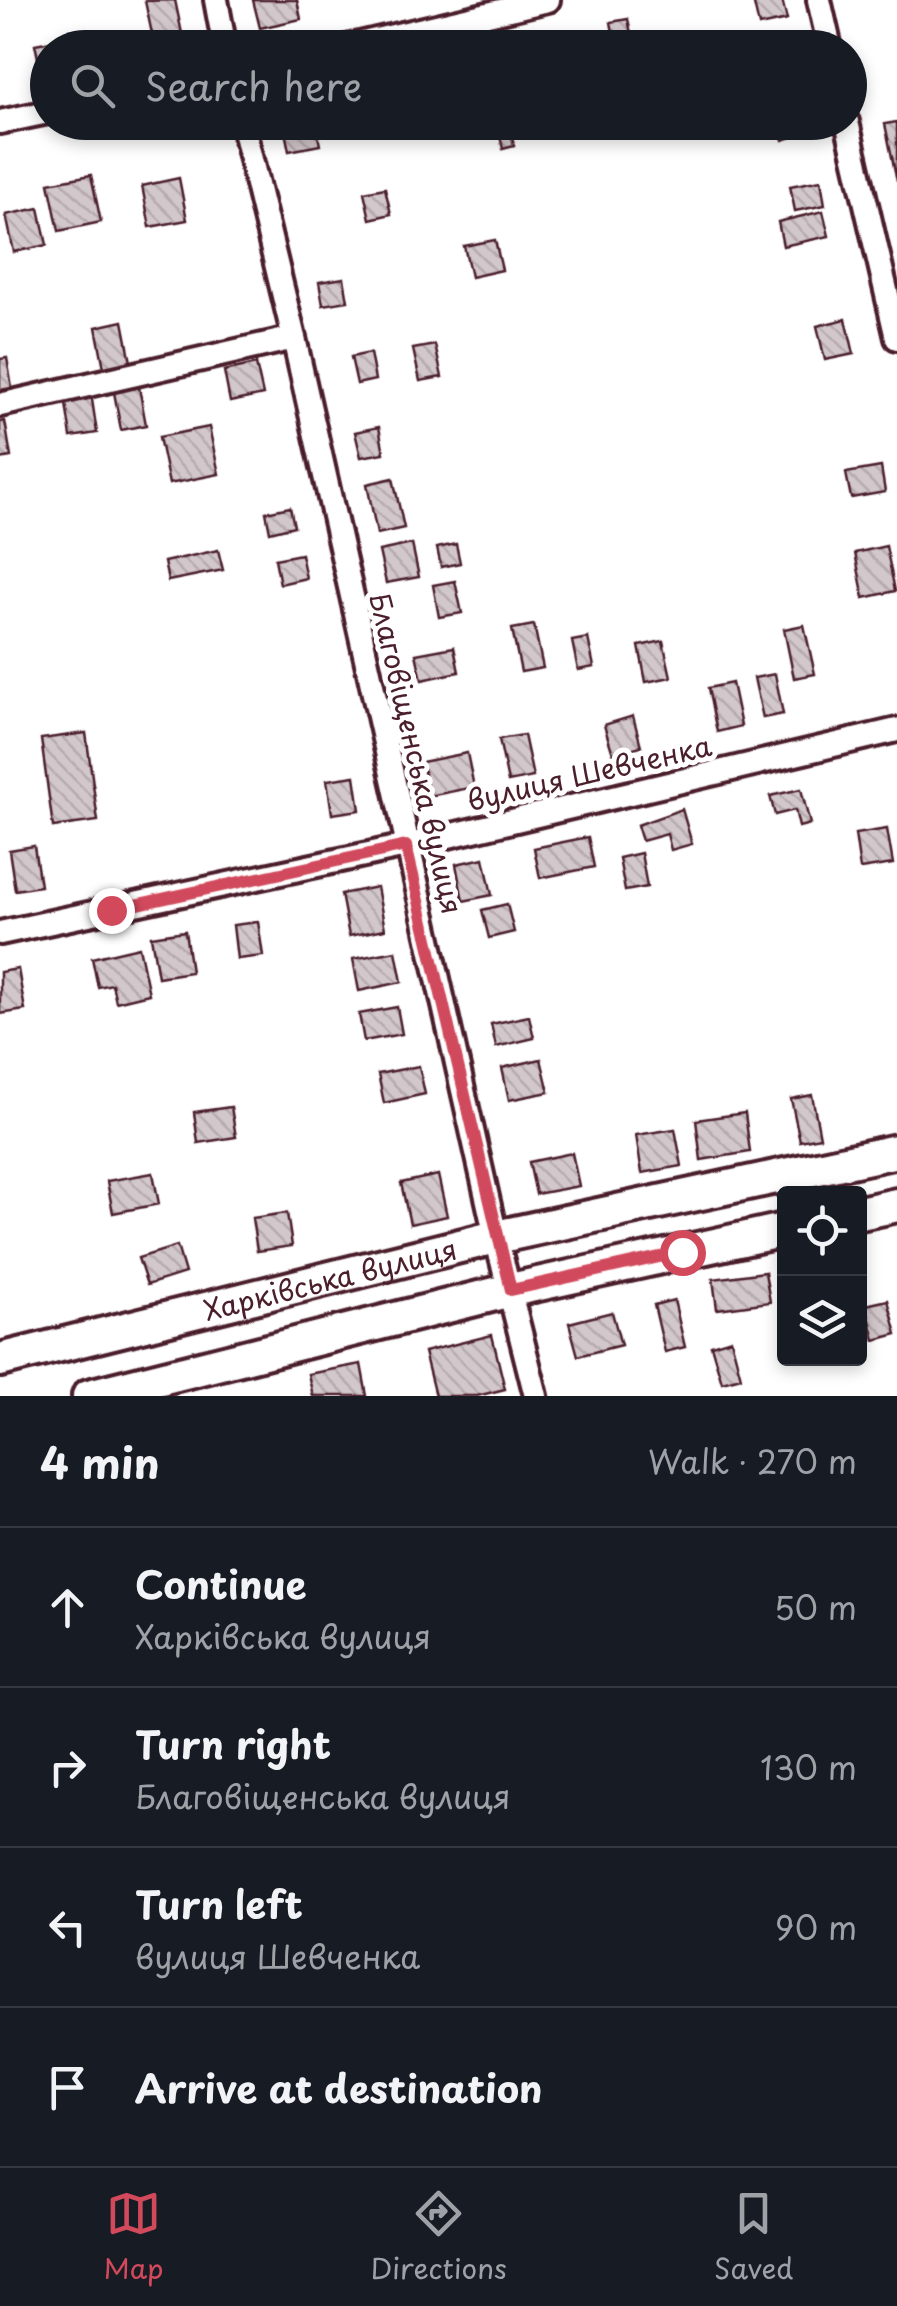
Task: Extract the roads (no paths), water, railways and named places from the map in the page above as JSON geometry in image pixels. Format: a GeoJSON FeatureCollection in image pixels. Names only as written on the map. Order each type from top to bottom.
{"type":"FeatureCollection","features":[{"type":"Feature","properties":{"kind":"street"},"geometry":{"type":"LineString","coordinates":[[216,0],[222,30]]}},
{"type":"Feature","properties":{"kind":"street"},"geometry":{"type":"LineString","coordinates":[[419,30],[548,0]]}},
{"type":"Feature","properties":{"kind":"street"},"geometry":{"type":"LineString","coordinates":[[819,0],[826,30]]}},
{"type":"Feature","properties":{"kind":"street"},"geometry":{"type":"LineString","coordinates":[[0,122],[30,116]]}},
{"type":"Feature","properties":{"kind":"street","name":"Благовіщенська вулиця"},"geometry":{"type":"LineString","coordinates":[[246,140],[496,1237],[536,1396]]}},
{"type":"Feature","properties":{"kind":"street"},"geometry":{"type":"LineString","coordinates":[[851,140],[897,338]]}},
{"type":"Feature","properties":{"kind":"street"},"geometry":{"type":"LineString","coordinates":[[0,405],[294,338]]}},
{"type":"Feature","properties":{"kind":"street","name":"вулиця Шевченка"},"geometry":{"type":"LineString","coordinates":[[0,933],[406,846],[897,730]]}},
{"type":"Feature","properties":{"kind":"street","name":"Харківська вулиця"},"geometry":{"type":"LineString","coordinates":[[0,1360],[496,1237],[897,1152]]}},
{"type":"Feature","properties":{"kind":"street"},"geometry":{"type":"LineString","coordinates":[[867,1211],[897,1205]]}},
{"type":"Feature","properties":{"kind":"street","name":"Харківська вулиця"},"geometry":{"type":"LineString","coordinates":[[89,1396],[511,1290],[777,1232]]}}]}
